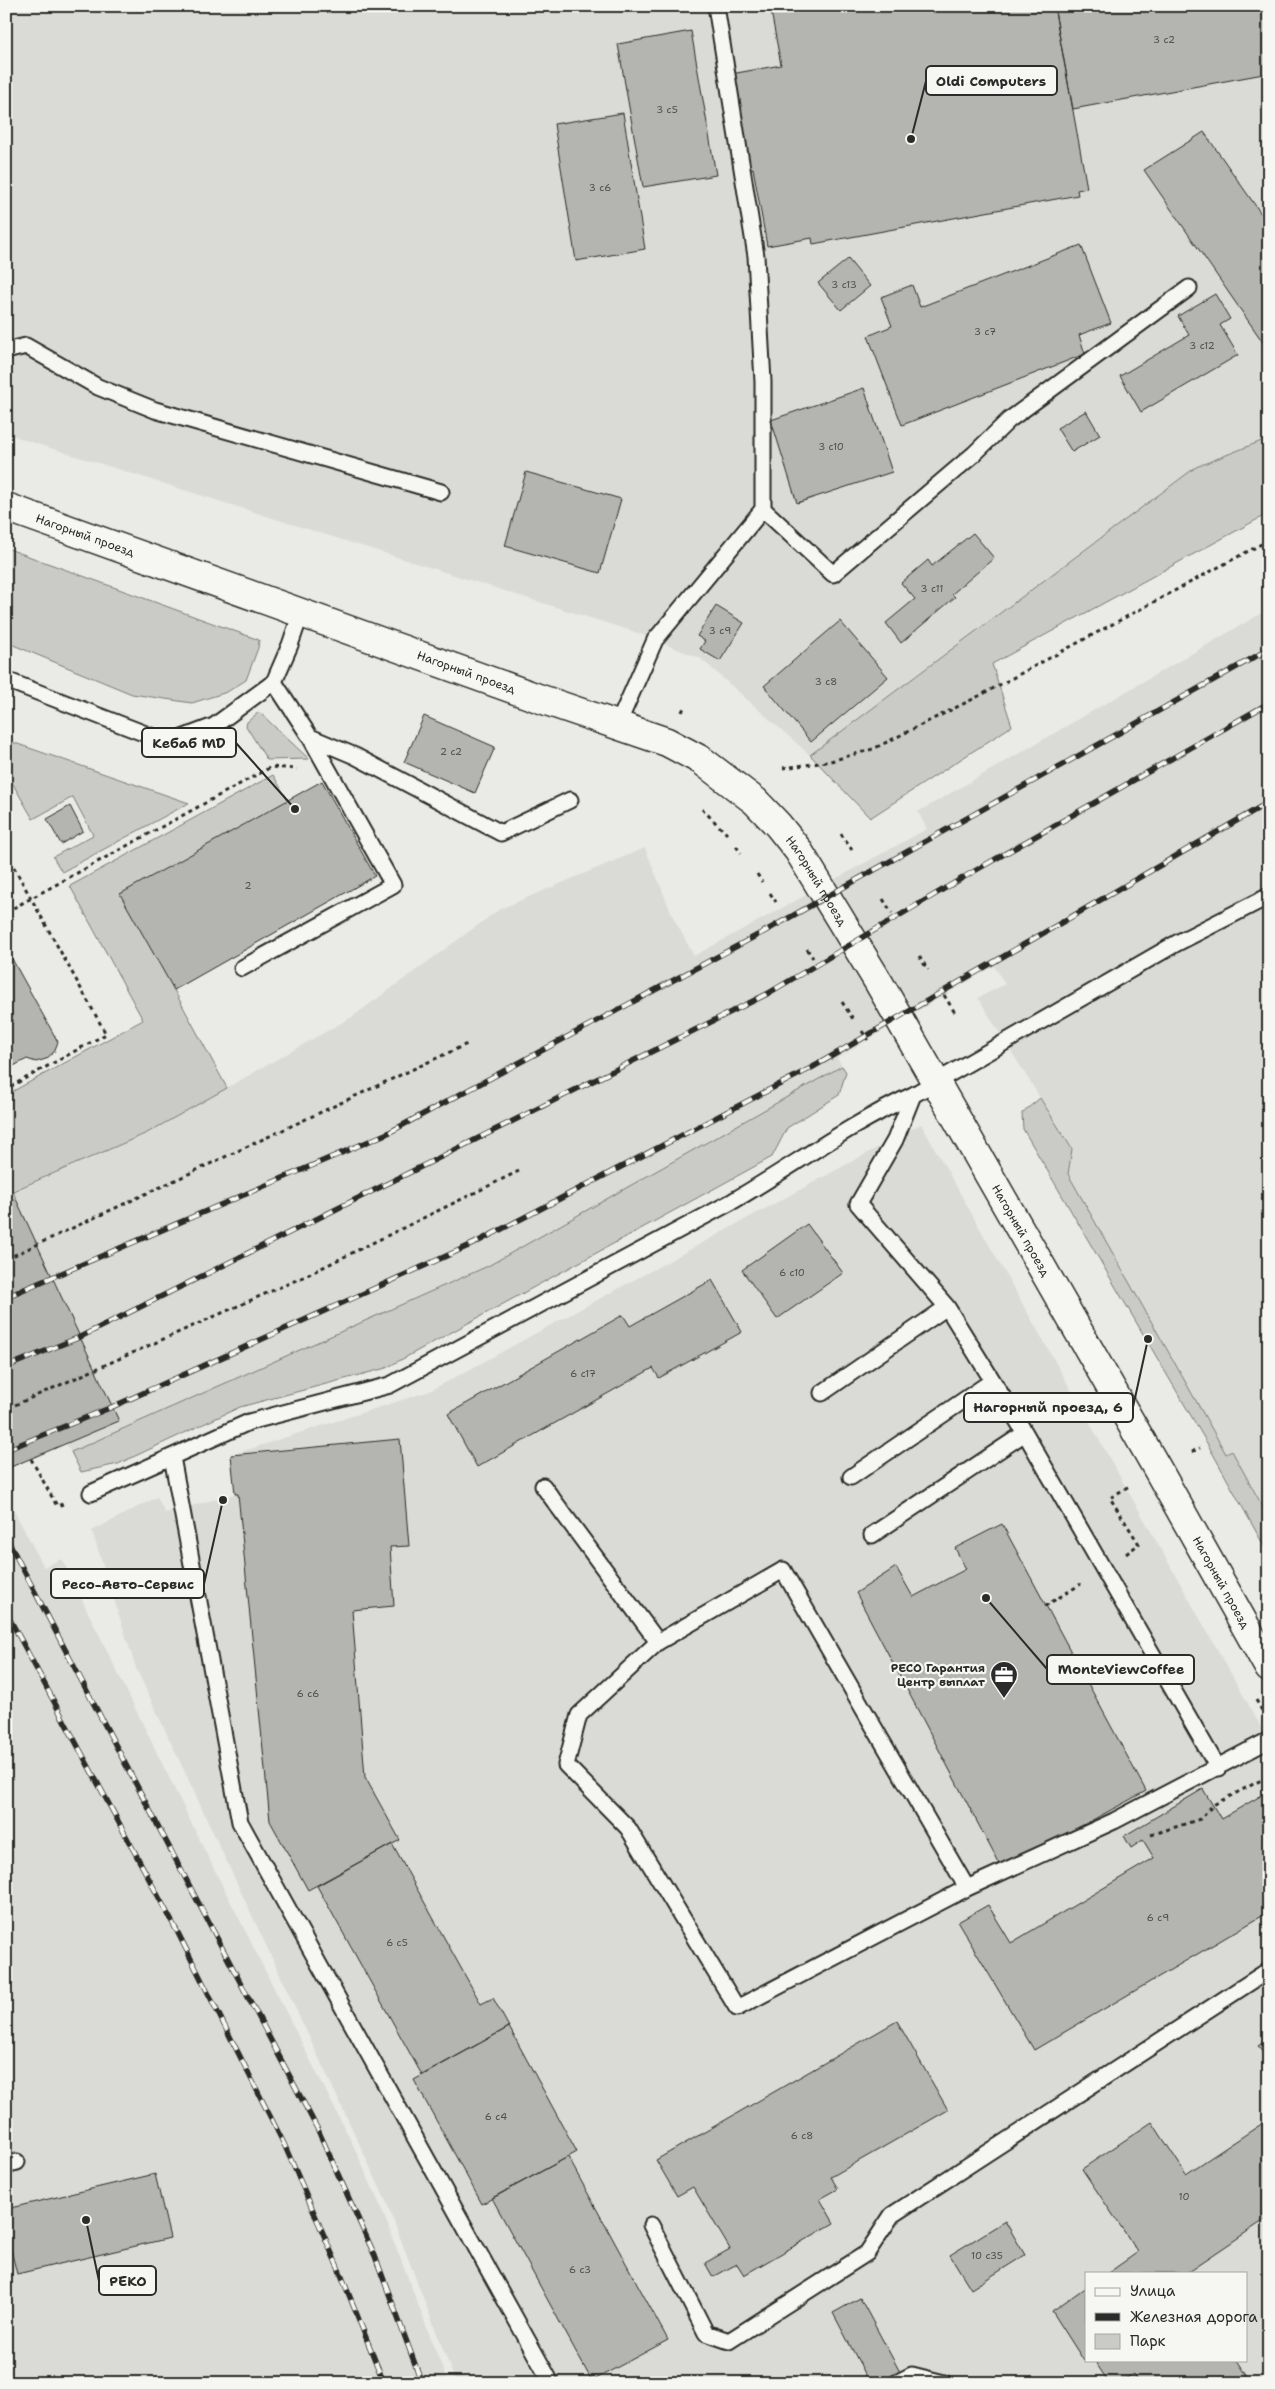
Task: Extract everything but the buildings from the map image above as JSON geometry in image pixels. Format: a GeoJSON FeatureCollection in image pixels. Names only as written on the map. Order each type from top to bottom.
{"type":"FeatureCollection","features":[{"type":"Feature","properties":{"kind":"street","name":"Нагорный проезд"},"geometry":{"type":"LineString","coordinates":[[6,507],[538,698],[667,742],[701,760],[755,801],[778,825],[811,871],[937,1081],[1269,1668]]}},
{"type":"Feature","properties":{"kind":"lane"},"geometry":{"type":"LineString","coordinates":[[618,724],[655,640],[763,509],[763,382],[756,256],[716,6]]}},
{"type":"Feature","properties":{"kind":"lane"},"geometry":{"type":"LineString","coordinates":[[763,509],[833,574],[974,454],[1009,420],[1189,288]]}},
{"type":"Feature","properties":{"kind":"lane"},"geometry":{"type":"LineString","coordinates":[[6,351],[26,346],[98,387],[154,410],[441,492]]}},
{"type":"Feature","properties":{"kind":"lane"},"geometry":{"type":"LineString","coordinates":[[6,680],[169,743],[214,726],[274,682],[301,613]]}},
{"type":"Feature","properties":{"kind":"lane"},"geometry":{"type":"LineString","coordinates":[[242,968],[393,885],[310,737],[274,682]]}},
{"type":"Feature","properties":{"kind":"lane"},"geometry":{"type":"LineString","coordinates":[[310,737],[355,756],[501,833],[570,800]]}},
{"type":"Feature","properties":{"kind":"lane"},"geometry":{"type":"LineString","coordinates":[[91,1493],[249,1422],[390,1385],[733,1201],[784,1171],[875,1112],[913,1095],[1178,943],[1269,896]]}},
{"type":"Feature","properties":{"kind":"lane"},"geometry":{"type":"LineString","coordinates":[[913,1095],[895,1140],[858,1204],[947,1307],[1025,1433],[1218,1768]]}},
{"type":"Feature","properties":{"kind":"lane"},"geometry":{"type":"LineString","coordinates":[[822,1393],[947,1307]]}},
{"type":"Feature","properties":{"kind":"lane"},"geometry":{"type":"LineString","coordinates":[[851,1477],[992,1381]]}},
{"type":"Feature","properties":{"kind":"lane"},"geometry":{"type":"LineString","coordinates":[[872,1535],[1025,1433]]}},
{"type":"Feature","properties":{"kind":"lane"},"geometry":{"type":"LineString","coordinates":[[172,1457],[240,1822],[549,2379]]}},
{"type":"Feature","properties":{"kind":"lane"},"geometry":{"type":"LineString","coordinates":[[543,1486],[658,1642]]}},
{"type":"Feature","properties":{"kind":"lane"},"geometry":{"type":"LineString","coordinates":[[967,1888],[783,1570],[658,1642],[579,1715],[566,1765],[628,1828],[737,2008],[967,1888],[1114,1821],[1269,1740]]}},
{"type":"Feature","properties":{"kind":"lane"},"geometry":{"type":"LineString","coordinates":[[651,2225],[706,2333],[729,2341],[867,2253],[892,2215],[1269,1970]]}},
{"type":"Feature","properties":{"kind":"lane"},"geometry":{"type":"LineString","coordinates":[[896,2383],[912,2375],[944,2383]]}},
{"type":"Feature","properties":{"kind":"path"},"geometry":{"type":"LineString","coordinates":[[783,768],[828,762],[873,749],[979,696],[1269,540]]}},
{"type":"Feature","properties":{"kind":"path"},"geometry":{"type":"LineString","coordinates":[[6,912],[271,767],[315,770],[326,767]]}},
{"type":"Feature","properties":{"kind":"path"},"geometry":{"type":"LineString","coordinates":[[702,809],[727,834]]}},
{"type":"Feature","properties":{"kind":"path"},"geometry":{"type":"LineString","coordinates":[[841,834],[852,850]]}},
{"type":"Feature","properties":{"kind":"path"},"geometry":{"type":"LineString","coordinates":[[736,846],[741,853]]}},
{"type":"Feature","properties":{"kind":"path"},"geometry":{"type":"LineString","coordinates":[[6,853],[106,1034],[6,1089]]}},
{"type":"Feature","properties":{"kind":"path"},"geometry":{"type":"LineString","coordinates":[[757,874],[762,882]]}},
{"type":"Feature","properties":{"kind":"path"},"geometry":{"type":"LineString","coordinates":[[770,893],[776,902]]}},
{"type":"Feature","properties":{"kind":"path"},"geometry":{"type":"LineString","coordinates":[[883,899],[892,914]]}},
{"type":"Feature","properties":{"kind":"path"},"geometry":{"type":"LineString","coordinates":[[807,949],[813,958]]}},
{"type":"Feature","properties":{"kind":"path"},"geometry":{"type":"LineString","coordinates":[[919,956],[928,970]]}},
{"type":"Feature","properties":{"kind":"path"},"geometry":{"type":"LineString","coordinates":[[944,995],[955,1013]]}},
{"type":"Feature","properties":{"kind":"path"},"geometry":{"type":"LineString","coordinates":[[842,1002],[853,1018]]}},
{"type":"Feature","properties":{"kind":"path"},"geometry":{"type":"LineString","coordinates":[[862,1031],[868,1040]]}},
{"type":"Feature","properties":{"kind":"path"},"geometry":{"type":"LineString","coordinates":[[6,1259],[467,1044]]}},
{"type":"Feature","properties":{"kind":"path"},"geometry":{"type":"LineString","coordinates":[[15,1405],[303,1277],[520,1171]]}},
{"type":"Feature","properties":{"kind":"path"},"geometry":{"type":"LineString","coordinates":[[1192,1452],[1200,1448]]}},
{"type":"Feature","properties":{"kind":"path"},"geometry":{"type":"LineString","coordinates":[[31,1459],[57,1506]]}},
{"type":"Feature","properties":{"kind":"path"},"geometry":{"type":"LineString","coordinates":[[1134,1483],[1110,1498],[1139,1544]]}},
{"type":"Feature","properties":{"kind":"path"},"geometry":{"type":"LineString","coordinates":[[1143,1837],[1200,1819],[1213,1805],[1269,1776]]}},
{"type":"Feature","properties":{"kind":"shaded area"},"geometry":{"type":"Polygon","coordinates":[[[6,6],[1269,6],[1269,438],[1196,467],[810,755],[700,658],[638,633],[25,440],[6,432],[6,6]]]}},
{"type":"Feature","properties":{"kind":"shaded area"},"geometry":{"type":"Polygon","coordinates":[[[1269,609],[1269,1518],[1232,1451],[1226,1454],[1068,1174],[1072,1149],[978,998],[1005,984],[994,966],[837,1058],[846,1072],[839,1095],[787,1128],[772,1157],[386,1368],[240,1407],[118,1464],[81,1472],[66,1444],[6,1469],[6,1203],[16,1199],[13,1192],[147,1133],[352,1017],[500,909],[645,848],[673,917],[694,956],[927,829],[918,812],[1269,609]]]}},
{"type":"Feature","properties":{"kind":"shaded area"},"geometry":{"type":"Polygon","coordinates":[[[921,1124],[1269,1741],[1269,2383],[456,2383],[386,2201],[136,1668],[92,1531],[157,1497],[165,1513],[235,1494],[231,1455],[430,1391],[921,1124]]]}},
{"type":"Feature","properties":{"kind":"shaded area"},"geometry":{"type":"Polygon","coordinates":[[[6,1496],[44,1567],[62,1559],[203,1847],[355,2149],[380,2205],[448,2383],[6,2383],[6,1496]]]}},
{"type":"Feature","properties":{"kind":"green space"},"geometry":{"type":"Polygon","coordinates":[[[1269,438],[1269,513],[992,664],[1012,726],[870,818],[810,755],[1196,467],[1269,438]]]}},
{"type":"Feature","properties":{"kind":"green space"},"geometry":{"type":"Polygon","coordinates":[[[6,548],[259,640],[258,648],[246,680],[227,692],[192,703],[132,694],[6,642],[6,548]]]}},
{"type":"Feature","properties":{"kind":"green space"},"geometry":{"type":"Polygon","coordinates":[[[259,712],[309,759],[267,760],[246,726],[247,722],[259,712]]]}},
{"type":"Feature","properties":{"kind":"green space"},"geometry":{"type":"Polygon","coordinates":[[[6,740],[189,803],[62,872],[53,857],[93,835],[73,797],[33,819],[6,772],[6,740]]]}},
{"type":"Feature","properties":{"kind":"green space"},"geometry":{"type":"Polygon","coordinates":[[[273,775],[288,800],[174,990],[227,1088],[147,1133],[13,1191],[16,1199],[6,1203],[6,1095],[143,1020],[70,886],[273,775]]]}},
{"type":"Feature","properties":{"kind":"green space"},"geometry":{"type":"Polygon","coordinates":[[[842,1066],[846,1072],[839,1095],[787,1128],[772,1157],[386,1368],[240,1407],[118,1464],[81,1472],[71,1452],[488,1266],[842,1066]]]}},
{"type":"Feature","properties":{"kind":"green space"},"geometry":{"type":"Polygon","coordinates":[[[1040,1098],[1072,1149],[1068,1174],[1226,1454],[1232,1451],[1269,1518],[1269,1555],[1207,1443],[1023,1129],[1022,1113],[1040,1098]]]}},
{"type":"Feature","properties":{"kind":"railway"},"geometry":{"type":"LineString","coordinates":[[6,1297],[388,1133],[769,929],[1269,649]]}},
{"type":"Feature","properties":{"kind":"railway"},"geometry":{"type":"LineString","coordinates":[[6,1367],[80,1337],[767,994],[971,873],[1269,703]]}},
{"type":"Feature","properties":{"kind":"railway"},"geometry":{"type":"LineString","coordinates":[[6,1450],[112,1407],[475,1243],[813,1067],[1269,802]]}},
{"type":"Feature","properties":{"kind":"railway"},"geometry":{"type":"LineString","coordinates":[[6,1537],[318,2130],[375,2256],[422,2383]]}},
{"type":"Feature","properties":{"kind":"railway"},"geometry":{"type":"LineString","coordinates":[[6,1612],[178,1933],[284,2144],[340,2272],[384,2383]]}},
{"type":"Feature","properties":{"kind":"place","name":"Oldi Computers"},"geometry":{"type":"Point","coordinates":[911,139]}},
{"type":"Feature","properties":{"kind":"place","name":"Кебаб MD"},"geometry":{"type":"Point","coordinates":[295,809]}},
{"type":"Feature","properties":{"kind":"place","name":"Нагорный проезд, 6"},"geometry":{"type":"Point","coordinates":[1148,1339]}},
{"type":"Feature","properties":{"kind":"place","name":"Ресо-Авто-Сервис"},"geometry":{"type":"Point","coordinates":[223,1500]}},
{"type":"Feature","properties":{"kind":"place","name":"MonteViewCoffee"},"geometry":{"type":"Point","coordinates":[986,1598]}},
{"type":"Feature","properties":{"kind":"place","name":"РЕСО Гарантия Центр выплат"},"geometry":{"type":"Point","coordinates":[1004,1699]}},
{"type":"Feature","properties":{"kind":"place","name":"PEKO"},"geometry":{"type":"Point","coordinates":[86,2220]}}]}
